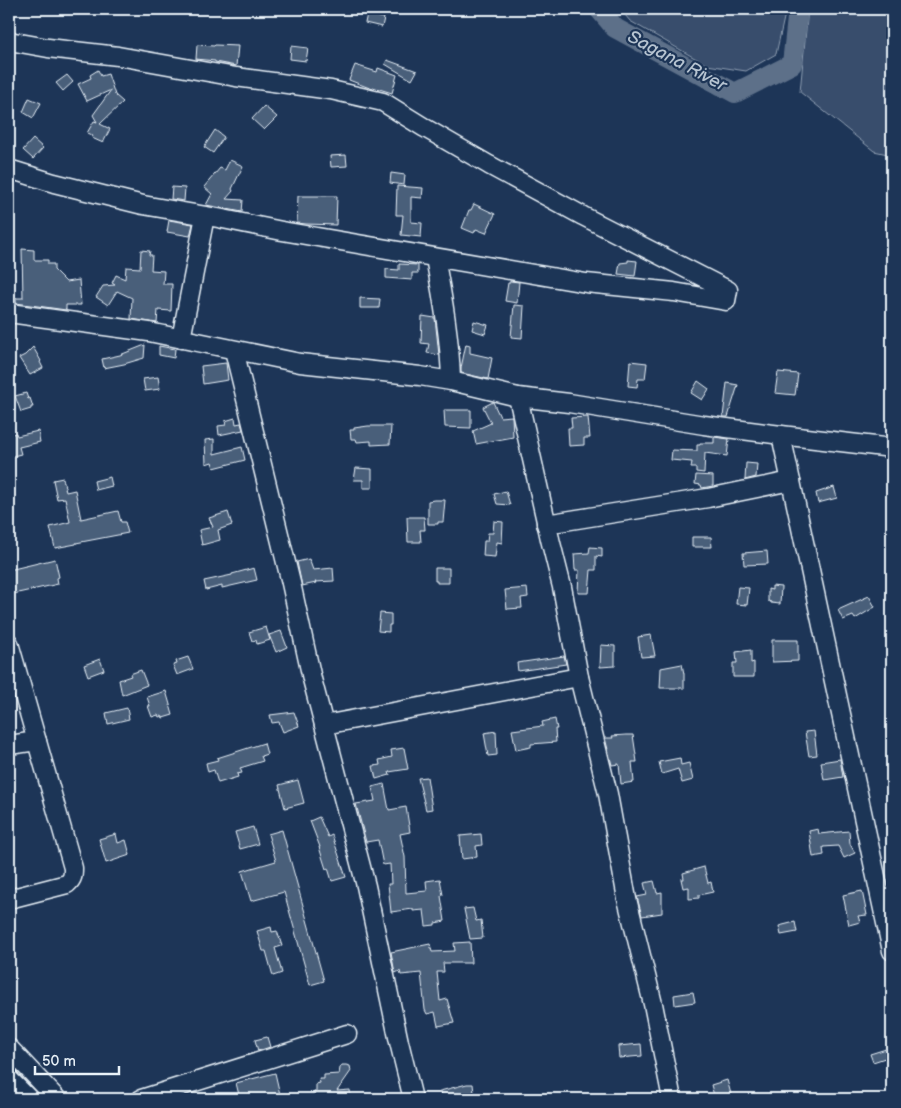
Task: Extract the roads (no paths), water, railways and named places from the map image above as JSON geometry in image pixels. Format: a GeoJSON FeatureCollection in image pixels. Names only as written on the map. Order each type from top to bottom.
{"type":"FeatureCollection","features":[{"type":"Feature","properties":{"kind":"street"},"geometry":{"type":"LineString","coordinates":[[9,41],[48,48],[118,56],[236,77],[331,90],[383,102],[497,170],[728,290],[726,301],[674,292],[586,283],[435,258],[143,205],[9,170]]}},
{"type":"Feature","properties":{"kind":"street"},"geometry":{"type":"LineString","coordinates":[[181,339],[205,216]]}},
{"type":"Feature","properties":{"kind":"street"},"geometry":{"type":"LineString","coordinates":[[435,258],[445,305],[451,357],[451,381]]}},
{"type":"Feature","properties":{"kind":"street"},"geometry":{"type":"LineString","coordinates":[[9,313],[149,332],[300,363],[451,381],[518,397],[568,403],[704,425],[892,448]]}},
{"type":"Feature","properties":{"kind":"street"},"geometry":{"type":"LineString","coordinates":[[234,350],[291,583],[312,680],[366,886],[413,1099]]}},
{"type":"Feature","properties":{"kind":"street"},"geometry":{"type":"LineString","coordinates":[[518,397],[608,794],[627,899],[653,1004],[672,1099]]}},
{"type":"Feature","properties":{"kind":"street"},"geometry":{"type":"LineString","coordinates":[[781,435],[892,951]]}},
{"type":"Feature","properties":{"kind":"street"},"geometry":{"type":"LineString","coordinates":[[546,524],[708,498],[791,481]]}},
{"type":"Feature","properties":{"kind":"street"},"geometry":{"type":"LineString","coordinates":[[9,643],[73,868],[72,880],[67,884],[9,899]]}},
{"type":"Feature","properties":{"kind":"street"},"geometry":{"type":"LineString","coordinates":[[324,724],[580,677]]}},
{"type":"Feature","properties":{"kind":"street"},"geometry":{"type":"LineString","coordinates":[[9,745],[37,741]]}},
{"type":"Feature","properties":{"kind":"street"},"geometry":{"type":"LineString","coordinates":[[141,1099],[347,1034]]}},
{"type":"Feature","properties":{"kind":"street"},"geometry":{"type":"LineString","coordinates":[[9,1048],[57,1099]]}},
{"type":"Feature","properties":{"kind":"street"},"geometry":{"type":"LineString","coordinates":[[9,1079],[29,1099]]}},
{"type":"Feature","properties":{"kind":"waterway","name":"Sagana River"},"geometry":{"type":"LineString","coordinates":[[599,9],[615,28],[735,93],[792,64],[798,9]]}}]}
